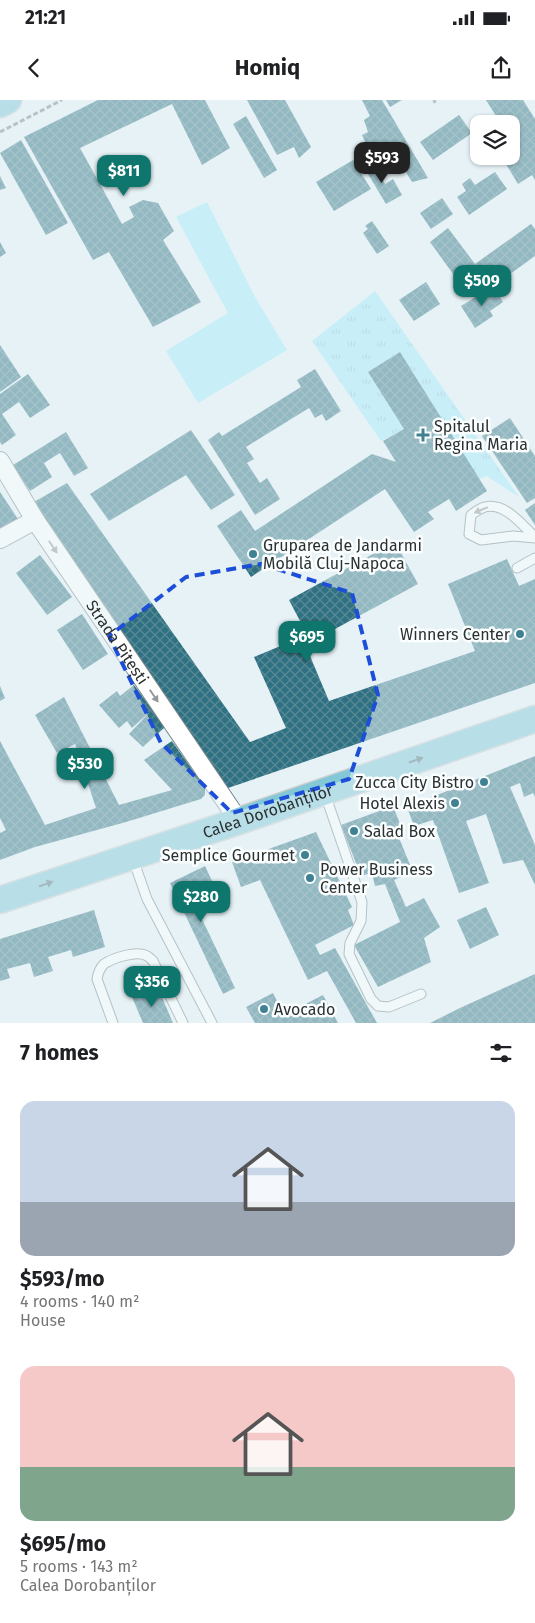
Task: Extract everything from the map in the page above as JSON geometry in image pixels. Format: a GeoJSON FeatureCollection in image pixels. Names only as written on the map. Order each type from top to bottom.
{"type":"FeatureCollection","features":[{"type":"Feature","properties":{"kind":"main road"},"geometry":{"type":"LineString","coordinates":[[0,104],[8,100]]}},
{"type":"Feature","properties":{"kind":"main road","name":"Calea Dorobanților"},"geometry":{"type":"LineString","coordinates":[[0,900],[239,821],[535,719]]}},
{"type":"Feature","properties":{"kind":"street","name":"Strada Pitești"},"geometry":{"type":"LineString","coordinates":[[0,461],[35,520],[239,821]]}},
{"type":"Feature","properties":{"kind":"street"},"geometry":{"type":"LineString","coordinates":[[0,539],[35,520]]}},
{"type":"Feature","properties":{"kind":"lane"},"geometry":{"type":"LineString","coordinates":[[499,506],[513,516],[535,538],[513,536],[481,540],[469,534],[471,515],[484,507],[499,506]]}},
{"type":"Feature","properties":{"kind":"lane"},"geometry":{"type":"LineString","coordinates":[[517,568],[535,558]]}},
{"type":"Feature","properties":{"kind":"lane"},"geometry":{"type":"LineString","coordinates":[[324,791],[362,902],[361,921],[350,943],[349,954],[353,965],[371,999],[378,1006],[389,1007],[420,994]]}},
{"type":"Feature","properties":{"kind":"lane"},"geometry":{"type":"LineString","coordinates":[[131,856],[147,898],[212,1023]]}},
{"type":"Feature","properties":{"kind":"lane"},"geometry":{"type":"LineString","coordinates":[[113,1023],[97,979],[99,971],[104,964],[136,953],[147,956],[153,961],[183,1023]]}},
{"type":"Feature","properties":{"kind":"path"},"geometry":{"type":"LineString","coordinates":[[0,132],[62,100]]}},
{"type":"Feature","properties":{"kind":"highlighted area"},"geometry":{"type":"Polygon","coordinates":[[[261,564],[352,593],[378,695],[349,779],[232,813],[161,743],[109,636],[186,577],[261,564]]]}},
{"type":"Feature","properties":{"kind":"green space"},"geometry":{"type":"Polygon","coordinates":[[[207,202],[255,297],[287,350],[198,403],[166,351],[228,313],[176,217],[207,202]]]}},
{"type":"Feature","properties":{"kind":"green space"},"geometry":{"type":"Polygon","coordinates":[[[375,291],[519,497],[487,476],[479,479],[400,352],[368,372],[404,429],[381,441],[312,341],[375,291]]]}},
{"type":"Feature","properties":{"kind":"building"},"geometry":{"type":"Polygon","coordinates":[[[98,100],[205,100],[230,148],[202,165],[172,104],[80,148],[122,224],[134,217],[129,207],[143,200],[158,203],[174,231],[163,240],[201,302],[153,327],[109,252],[93,260],[24,137],[98,100]]]}},
{"type":"Feature","properties":{"kind":"building"},"geometry":{"type":"Polygon","coordinates":[[[247,100],[285,100],[311,147],[299,158],[294,147],[277,155],[247,100]]]}},
{"type":"Feature","properties":{"kind":"building"},"geometry":{"type":"Polygon","coordinates":[[[362,100],[382,100],[428,178],[412,182],[388,143],[370,153],[362,135],[368,132],[364,120],[370,116],[362,100]]]}},
{"type":"Feature","properties":{"kind":"building"},"geometry":{"type":"Polygon","coordinates":[[[386,100],[402,100],[390,107],[386,100]]]}},
{"type":"Feature","properties":{"kind":"building"},"geometry":{"type":"Polygon","coordinates":[[[486,100],[523,100],[535,119],[535,180],[532,175],[518,184],[506,165],[520,165],[520,115],[495,115],[486,100]]]}},
{"type":"Feature","properties":{"kind":"building"},"geometry":{"type":"Polygon","coordinates":[[[459,115],[470,130],[470,134],[433,160],[420,142],[459,115]]]}},
{"type":"Feature","properties":{"kind":"building"},"geometry":{"type":"Polygon","coordinates":[[[246,116],[277,170],[264,178],[233,124],[246,116]]]}},
{"type":"Feature","properties":{"kind":"building"},"geometry":{"type":"Polygon","coordinates":[[[21,140],[68,223],[46,235],[0,153],[21,140]]]}},
{"type":"Feature","properties":{"kind":"building"},"geometry":{"type":"Polygon","coordinates":[[[370,159],[385,184],[393,179],[402,195],[386,204],[362,164],[370,159]]]}},
{"type":"Feature","properties":{"kind":"building"},"geometry":{"type":"Polygon","coordinates":[[[353,160],[371,189],[334,211],[316,182],[353,160]]]}},
{"type":"Feature","properties":{"kind":"building"},"geometry":{"type":"Polygon","coordinates":[[[495,172],[507,189],[469,215],[457,197],[466,191],[462,184],[470,178],[475,185],[495,172]]]}},
{"type":"Feature","properties":{"kind":"building"},"geometry":{"type":"Polygon","coordinates":[[[0,176],[6,188],[0,190],[0,176]]]}},
{"type":"Feature","properties":{"kind":"building"},"geometry":{"type":"Polygon","coordinates":[[[442,198],[453,214],[431,229],[420,213],[442,198]]]}},
{"type":"Feature","properties":{"kind":"building"},"geometry":{"type":"Polygon","coordinates":[[[372,221],[389,246],[377,254],[363,233],[368,229],[365,226],[372,221]]]}},
{"type":"Feature","properties":{"kind":"building"},"geometry":{"type":"Polygon","coordinates":[[[531,224],[535,229],[535,256],[496,284],[490,275],[466,292],[430,242],[448,228],[475,264],[531,224]]]}},
{"type":"Feature","properties":{"kind":"building"},"geometry":{"type":"Polygon","coordinates":[[[0,242],[6,253],[0,257],[0,242]]]}},
{"type":"Feature","properties":{"kind":"building"},"geometry":{"type":"Polygon","coordinates":[[[426,282],[440,304],[414,321],[399,300],[426,282]]]}},
{"type":"Feature","properties":{"kind":"building"},"geometry":{"type":"Polygon","coordinates":[[[493,286],[503,302],[490,311],[493,316],[475,328],[461,306],[493,286]]]}},
{"type":"Feature","properties":{"kind":"building"},"geometry":{"type":"Polygon","coordinates":[[[0,345],[21,377],[0,392],[0,345]]]}},
{"type":"Feature","properties":{"kind":"building"},"geometry":{"type":"Polygon","coordinates":[[[400,352],[487,491],[456,511],[449,499],[428,512],[434,519],[414,532],[385,489],[251,577],[217,526],[241,510],[255,531],[372,454],[396,462],[383,441],[404,429],[368,372],[400,352]]]}},
{"type":"Feature","properties":{"kind":"building"},"geometry":{"type":"Polygon","coordinates":[[[315,369],[341,411],[326,421],[322,414],[315,418],[309,408],[246,447],[254,459],[247,463],[260,483],[267,478],[280,499],[255,515],[208,440],[219,432],[222,436],[301,387],[297,380],[315,369]]]}},
{"type":"Feature","properties":{"kind":"building"},"geometry":{"type":"Polygon","coordinates":[[[28,374],[50,405],[30,418],[19,402],[2,414],[16,435],[2,445],[0,442],[0,394],[28,374]]]}},
{"type":"Feature","properties":{"kind":"building"},"geometry":{"type":"Polygon","coordinates":[[[510,418],[535,456],[535,498],[527,503],[482,436],[510,418]]]}},
{"type":"Feature","properties":{"kind":"building"},"geometry":{"type":"Polygon","coordinates":[[[191,430],[235,495],[211,510],[186,475],[109,521],[90,494],[191,430]]]}},
{"type":"Feature","properties":{"kind":"building"},"geometry":{"type":"Polygon","coordinates":[[[66,432],[88,468],[74,476],[60,453],[44,463],[52,477],[30,491],[13,465],[66,432]]]}},
{"type":"Feature","properties":{"kind":"building"},"geometry":{"type":"Polygon","coordinates":[[[67,483],[250,742],[286,728],[254,657],[302,637],[329,701],[475,651],[448,584],[507,559],[519,586],[535,579],[535,683],[228,788],[34,502],[67,483]]]}},
{"type":"Feature","properties":{"kind":"building"},"geometry":{"type":"Polygon","coordinates":[[[0,492],[20,522],[0,531],[0,492]]]}},
{"type":"Feature","properties":{"kind":"building"},"geometry":{"type":"Polygon","coordinates":[[[535,503],[535,525],[525,510],[535,503]]]}},
{"type":"Feature","properties":{"kind":"building"},"geometry":{"type":"Polygon","coordinates":[[[395,542],[418,584],[311,642],[289,600],[395,542]]]}},
{"type":"Feature","properties":{"kind":"building"},"geometry":{"type":"Polygon","coordinates":[[[40,555],[72,597],[47,615],[16,573],[40,555]]]}},
{"type":"Feature","properties":{"kind":"building"},"geometry":{"type":"Polygon","coordinates":[[[82,614],[108,654],[83,670],[57,630],[82,614]]]}},
{"type":"Feature","properties":{"kind":"building"},"geometry":{"type":"Polygon","coordinates":[[[134,685],[165,727],[143,747],[129,734],[150,712],[132,728],[127,721],[119,728],[99,705],[117,691],[120,696],[134,685]]]}},
{"type":"Feature","properties":{"kind":"building"},"geometry":{"type":"Polygon","coordinates":[[[0,686],[5,698],[0,701],[0,686]]]}},
{"type":"Feature","properties":{"kind":"building"},"geometry":{"type":"Polygon","coordinates":[[[64,697],[119,805],[172,790],[144,760],[172,741],[205,788],[205,795],[201,799],[35,847],[0,860],[0,833],[6,830],[0,818],[0,741],[45,825],[96,808],[75,744],[57,753],[35,715],[64,697]]]}},
{"type":"Feature","properties":{"kind":"building"},"geometry":{"type":"Polygon","coordinates":[[[535,756],[535,797],[533,793],[524,797],[520,783],[510,787],[535,845],[535,885],[523,860],[503,864],[486,814],[466,821],[489,883],[459,893],[433,820],[414,826],[407,807],[535,756]]]}},
{"type":"Feature","properties":{"kind":"building"},"geometry":{"type":"Polygon","coordinates":[[[393,806],[403,831],[397,833],[413,872],[394,880],[406,907],[424,898],[440,927],[424,938],[431,962],[378,987],[354,945],[400,922],[385,884],[375,886],[372,873],[361,876],[341,825],[393,806]]]}},
{"type":"Feature","properties":{"kind":"building"},"geometry":{"type":"Polygon","coordinates":[[[316,832],[352,907],[348,910],[354,925],[315,945],[320,955],[335,948],[377,1023],[356,1023],[327,971],[308,980],[260,880],[241,887],[232,862],[316,832]]]}},
{"type":"Feature","properties":{"kind":"building"},"geometry":{"type":"Polygon","coordinates":[[[205,866],[213,883],[190,894],[235,988],[223,994],[170,883],[205,866]]]}},
{"type":"Feature","properties":{"kind":"building"},"geometry":{"type":"Polygon","coordinates":[[[486,907],[499,935],[470,949],[457,920],[486,907]]]}},
{"type":"Feature","properties":{"kind":"building"},"geometry":{"type":"Polygon","coordinates":[[[94,910],[105,947],[73,957],[71,950],[48,957],[53,971],[34,977],[30,963],[7,969],[10,978],[0,981],[0,939],[94,910]]]}},
{"type":"Feature","properties":{"kind":"building"},"geometry":{"type":"Polygon","coordinates":[[[535,974],[535,1023],[430,1023],[460,1008],[535,974]]]}},
{"type":"Feature","properties":{"kind":"building"},"geometry":{"type":"Polygon","coordinates":[[[158,988],[173,1023],[143,1023],[132,997],[158,988]]]}},
{"type":"Feature","properties":{"kind":"building"},"geometry":{"type":"Polygon","coordinates":[[[273,993],[284,1015],[323,995],[338,1023],[255,1023],[246,1007],[273,993]]]}},
{"type":"Feature","properties":{"kind":"place","name":"Spitalul Regina Maria"},"geometry":{"type":"Point","coordinates":[423,435]}},
{"type":"Feature","properties":{"kind":"place","name":"Gruparea de Jandarmi Mobilă Cluj-Napoca"},"geometry":{"type":"Point","coordinates":[253,554]}},
{"type":"Feature","properties":{"kind":"place","name":"Winners Center"},"geometry":{"type":"Point","coordinates":[520,634]}},
{"type":"Feature","properties":{"kind":"place","name":"Zucca City Bistro"},"geometry":{"type":"Point","coordinates":[484,782]}},
{"type":"Feature","properties":{"kind":"place","name":"Hotel Alexis"},"geometry":{"type":"Point","coordinates":[455,803]}},
{"type":"Feature","properties":{"kind":"place","name":"Salad Box"},"geometry":{"type":"Point","coordinates":[354,831]}},
{"type":"Feature","properties":{"kind":"place","name":"Semplice Gourmet"},"geometry":{"type":"Point","coordinates":[305,855]}},
{"type":"Feature","properties":{"kind":"place","name":"Power Business Center"},"geometry":{"type":"Point","coordinates":[310,878]}},
{"type":"Feature","properties":{"kind":"place","name":"Avocado"},"geometry":{"type":"Point","coordinates":[264,1009]}}]}
